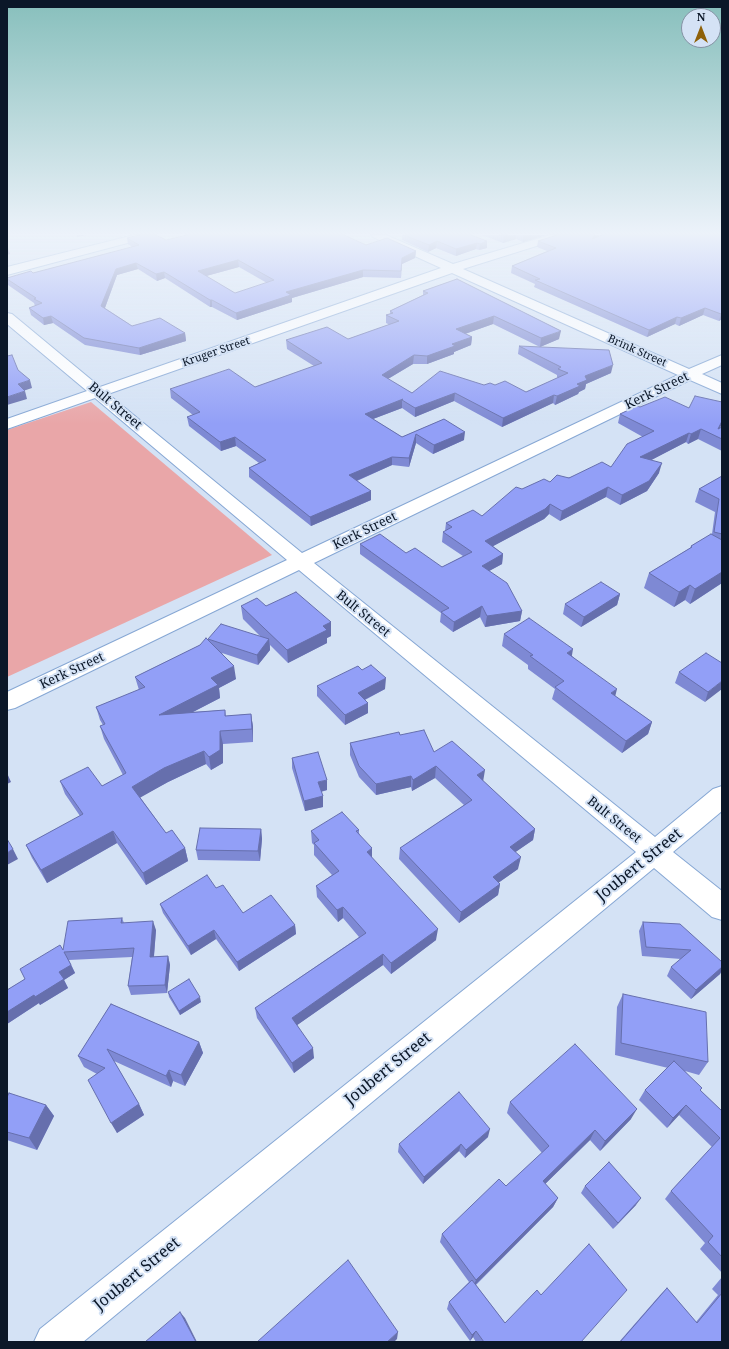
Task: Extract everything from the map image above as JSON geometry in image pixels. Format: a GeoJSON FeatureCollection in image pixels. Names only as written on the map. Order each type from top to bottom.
{"type":"FeatureCollection","features":[{"type":"Feature","properties":{"kind":"street","name":"Kruger Street"},"geometry":{"type":"LineString","coordinates":[[7,424],[369,298]]}},
{"type":"Feature","properties":{"kind":"street","name":"Brink Street"},"geometry":{"type":"LineString","coordinates":[[517,298],[722,388]]}},
{"type":"Feature","properties":{"kind":"street","name":"Bult Street"},"geometry":{"type":"LineString","coordinates":[[7,317],[300,562],[722,908]]}},
{"type":"Feature","properties":{"kind":"street","name":"Kerk Street"},"geometry":{"type":"LineString","coordinates":[[7,702],[722,359]]}},
{"type":"Feature","properties":{"kind":"street","name":"Joubert Street"},"geometry":{"type":"LineString","coordinates":[[53,1342],[722,796]]}},
{"type":"Feature","properties":{"kind":"shaded area"},"geometry":{"type":"Polygon","coordinates":[[[91,402],[272,555],[7,677],[7,430],[91,402]]]}},
{"type":"Feature","properties":{"kind":"building"},"geometry":{"type":"Polygon","coordinates":[[[104,298],[101,306],[132,326],[160,318],[185,333],[139,348],[84,338],[51,316],[43,318],[29,308],[42,303],[34,299],[104,298]]]}},
{"type":"Feature","properties":{"kind":"building"},"geometry":{"type":"Polygon","coordinates":[[[207,298],[282,298],[236,313],[207,298]]]}},
{"type":"Feature","properties":{"kind":"building"},"geometry":{"type":"Polygon","coordinates":[[[418,298],[495,298],[561,331],[541,338],[494,316],[456,329],[472,337],[452,344],[455,346],[427,356],[414,355],[382,375],[412,393],[440,371],[484,385],[490,383],[495,385],[505,381],[526,392],[568,373],[558,369],[561,367],[519,346],[609,350],[613,365],[585,376],[587,380],[577,384],[580,386],[557,396],[554,395],[503,418],[455,393],[415,408],[402,400],[403,399],[365,414],[402,437],[444,419],[465,432],[434,445],[416,434],[409,458],[392,457],[349,475],[371,491],[310,517],[249,468],[266,460],[235,437],[220,442],[187,417],[200,412],[170,389],[229,369],[255,387],[322,363],[286,340],[327,327],[348,339],[399,321],[386,315],[393,313],[390,311],[418,298]]]}},
{"type":"Feature","properties":{"kind":"building"},"geometry":{"type":"Polygon","coordinates":[[[576,298],[722,298],[721,314],[705,308],[681,318],[677,317],[649,330],[576,298]]]}},
{"type":"Feature","properties":{"kind":"building"},"geometry":{"type":"Polygon","coordinates":[[[12,355],[18,370],[30,380],[18,384],[25,391],[7,397],[7,356],[12,355]]]}},
{"type":"Feature","properties":{"kind":"building"},"geometry":{"type":"Polygon","coordinates":[[[695,396],[722,402],[722,421],[718,429],[722,427],[722,439],[701,429],[691,434],[689,433],[640,457],[662,463],[649,481],[622,495],[608,487],[562,511],[550,504],[545,509],[485,541],[503,554],[482,566],[507,583],[522,611],[487,616],[482,606],[454,622],[441,612],[449,608],[360,544],[380,534],[406,553],[415,548],[442,567],[472,552],[443,532],[452,527],[446,523],[473,510],[482,516],[516,487],[522,489],[544,479],[550,482],[557,475],[569,478],[602,462],[611,467],[627,444],[654,431],[620,414],[637,406],[640,407],[665,397],[689,408],[695,396]]]}},
{"type":"Feature","properties":{"kind":"building"},"geometry":{"type":"Polygon","coordinates":[[[722,476],[722,534],[714,532],[719,499],[699,489],[722,476]]]}},
{"type":"Feature","properties":{"kind":"building"},"geometry":{"type":"Polygon","coordinates":[[[711,534],[722,540],[722,572],[695,589],[690,585],[679,592],[649,573],[692,547],[691,546],[711,534]]]}},
{"type":"Feature","properties":{"kind":"building"},"geometry":{"type":"Polygon","coordinates":[[[601,582],[620,594],[584,617],[565,604],[601,582]]]}},
{"type":"Feature","properties":{"kind":"building"},"geometry":{"type":"Polygon","coordinates":[[[296,592],[331,622],[323,626],[327,630],[287,650],[241,606],[257,598],[266,606],[296,592]]]}},
{"type":"Feature","properties":{"kind":"building"},"geometry":{"type":"Polygon","coordinates":[[[529,618],[573,649],[567,653],[617,689],[611,693],[652,722],[626,741],[555,687],[564,681],[530,656],[533,655],[504,634],[529,618]]]}},
{"type":"Feature","properties":{"kind":"building"},"geometry":{"type":"Polygon","coordinates":[[[221,624],[269,639],[257,655],[208,639],[221,624]]]}},
{"type":"Feature","properties":{"kind":"building"},"geometry":{"type":"Polygon","coordinates":[[[206,638],[234,666],[211,678],[218,685],[159,715],[225,710],[225,716],[251,714],[252,729],[220,731],[220,750],[209,757],[204,751],[164,768],[132,787],[166,833],[172,830],[185,848],[143,873],[113,831],[41,870],[26,845],[83,814],[60,781],[88,767],[102,786],[126,773],[100,726],[105,724],[96,707],[145,687],[135,677],[200,645],[206,638]]]}},
{"type":"Feature","properties":{"kind":"building"},"geometry":{"type":"Polygon","coordinates":[[[706,653],[722,663],[722,681],[708,692],[679,672],[706,653]]]}},
{"type":"Feature","properties":{"kind":"building"},"geometry":{"type":"Polygon","coordinates":[[[371,665],[386,678],[358,693],[368,703],[345,715],[317,686],[358,666],[362,670],[371,665]]]}},
{"type":"Feature","properties":{"kind":"building"},"geometry":{"type":"Polygon","coordinates":[[[424,730],[434,752],[452,741],[485,770],[477,775],[535,829],[510,847],[521,857],[493,877],[500,884],[461,912],[400,848],[472,800],[436,766],[413,780],[411,776],[376,784],[359,766],[350,743],[399,732],[400,735],[424,730]]]}},
{"type":"Feature","properties":{"kind":"building"},"geometry":{"type":"Polygon","coordinates":[[[318,752],[327,780],[318,782],[323,796],[304,801],[292,758],[318,752]]]}},
{"type":"Feature","properties":{"kind":"building"},"geometry":{"type":"Polygon","coordinates":[[[342,812],[359,830],[356,831],[372,848],[367,852],[438,929],[391,963],[383,954],[292,1018],[313,1048],[292,1063],[255,1008],[366,933],[343,907],[337,910],[316,886],[339,871],[314,843],[319,840],[311,831],[342,812]]]}},
{"type":"Feature","properties":{"kind":"building"},"geometry":{"type":"Polygon","coordinates":[[[200,828],[261,829],[258,851],[196,850],[200,828]]]}},
{"type":"Feature","properties":{"kind":"building"},"geometry":{"type":"Polygon","coordinates":[[[7,839],[13,849],[7,853],[7,839]]]}},
{"type":"Feature","properties":{"kind":"building"},"geometry":{"type":"Polygon","coordinates":[[[207,875],[216,888],[223,885],[243,913],[271,895],[295,925],[237,962],[214,930],[188,946],[160,904],[207,875]]]}},
{"type":"Feature","properties":{"kind":"building"},"geometry":{"type":"Polygon","coordinates":[[[122,918],[121,923],[153,921],[150,957],[168,956],[165,985],[128,986],[134,948],[64,952],[71,965],[59,972],[64,979],[7,1012],[7,990],[25,979],[20,969],[60,945],[63,950],[68,921],[122,918]]]}},
{"type":"Feature","properties":{"kind":"building"},"geometry":{"type":"Polygon","coordinates":[[[643,922],[680,924],[722,962],[722,967],[696,990],[671,967],[691,950],[646,947],[643,922]]]}},
{"type":"Feature","properties":{"kind":"building"},"geometry":{"type":"Polygon","coordinates":[[[189,979],[200,997],[179,1011],[168,992],[189,979]]]}},
{"type":"Feature","properties":{"kind":"building"},"geometry":{"type":"Polygon","coordinates":[[[623,994],[706,1012],[708,1062],[621,1043],[623,994]]]}},
{"type":"Feature","properties":{"kind":"building"},"geometry":{"type":"Polygon","coordinates":[[[111,1004],[199,1042],[181,1075],[169,1070],[166,1076],[107,1049],[139,1104],[111,1123],[88,1080],[105,1068],[78,1056],[111,1004]]]}},
{"type":"Feature","properties":{"kind":"building"},"geometry":{"type":"Polygon","coordinates":[[[575,1044],[637,1109],[605,1141],[595,1130],[543,1181],[558,1198],[476,1280],[442,1234],[499,1179],[506,1186],[549,1146],[510,1102],[575,1044]]]}},
{"type":"Feature","properties":{"kind":"building"},"geometry":{"type":"Polygon","coordinates":[[[674,1061],[702,1088],[700,1090],[722,1111],[722,1257],[708,1242],[713,1236],[671,1191],[720,1138],[686,1105],[673,1118],[645,1090],[674,1061]]]}},
{"type":"Feature","properties":{"kind":"building"},"geometry":{"type":"Polygon","coordinates":[[[459,1092],[490,1129],[466,1150],[461,1144],[424,1177],[399,1144],[459,1092]]]}},
{"type":"Feature","properties":{"kind":"building"},"geometry":{"type":"Polygon","coordinates":[[[9,1093],[46,1105],[29,1138],[7,1132],[7,1097],[9,1093]]]}},
{"type":"Feature","properties":{"kind":"building"},"geometry":{"type":"Polygon","coordinates":[[[609,1162],[641,1198],[618,1223],[585,1186],[609,1162]]]}},
{"type":"Feature","properties":{"kind":"building"},"geometry":{"type":"Polygon","coordinates":[[[589,1244],[627,1290],[581,1342],[484,1342],[476,1331],[472,1335],[449,1302],[472,1280],[505,1323],[537,1290],[541,1295],[589,1244]]]}},
{"type":"Feature","properties":{"kind":"building"},"geometry":{"type":"Polygon","coordinates":[[[348,1260],[398,1332],[387,1342],[257,1342],[348,1260]]]}},
{"type":"Feature","properties":{"kind":"building"},"geometry":{"type":"Polygon","coordinates":[[[667,1288],[697,1323],[722,1293],[722,1342],[620,1342],[667,1288]]]}},
{"type":"Feature","properties":{"kind":"building"},"geometry":{"type":"Polygon","coordinates":[[[180,1312],[196,1342],[145,1342],[180,1312]]]}}]}
